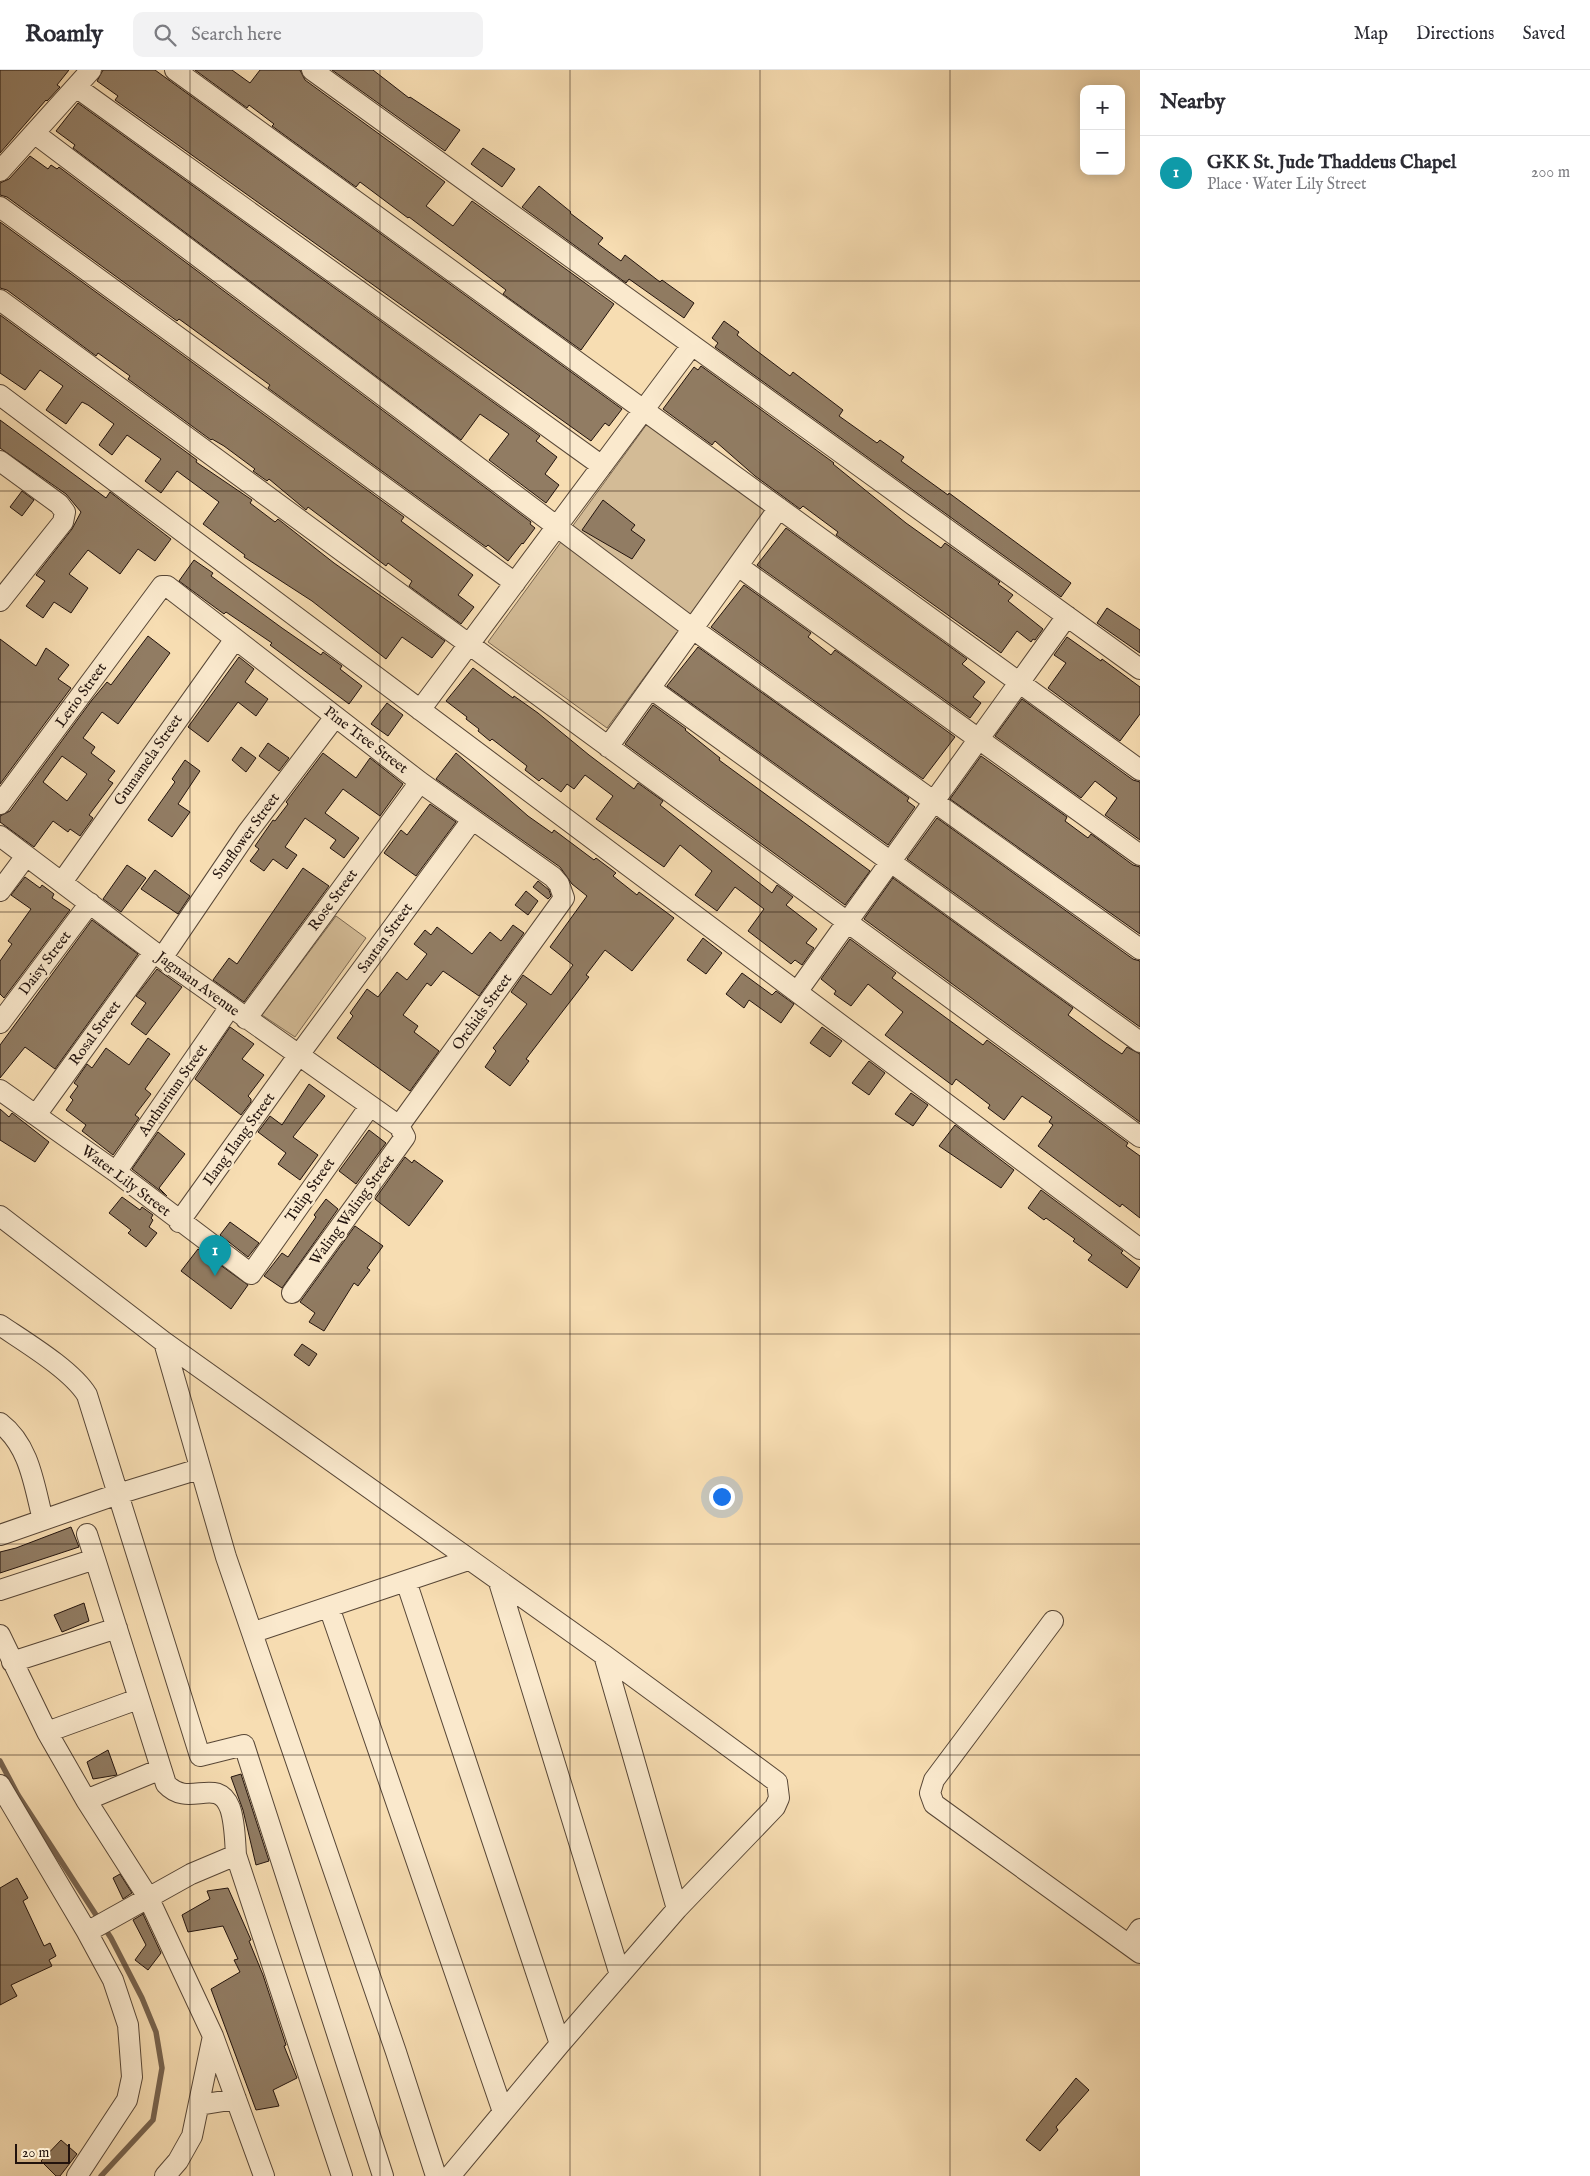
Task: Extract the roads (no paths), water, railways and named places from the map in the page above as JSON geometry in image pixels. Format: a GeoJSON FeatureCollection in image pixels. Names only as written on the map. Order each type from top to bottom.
{"type":"FeatureCollection","features":[{"type":"Feature","properties":{"kind":"street"},"geometry":{"type":"LineString","coordinates":[[0,171],[91,70]]}},
{"type":"Feature","properties":{"kind":"street"},"geometry":{"type":"LineString","coordinates":[[175,70],[1140,770]]}},
{"type":"Feature","properties":{"kind":"street"},"geometry":{"type":"LineString","coordinates":[[312,70],[1140,669]]}},
{"type":"Feature","properties":{"kind":"street"},"geometry":{"type":"LineString","coordinates":[[76,86],[602,466]]}},
{"type":"Feature","properties":{"kind":"street"},"geometry":{"type":"LineString","coordinates":[[34,133],[693,628],[1140,949]]}},
{"type":"Feature","properties":{"kind":"street"},"geometry":{"type":"LineString","coordinates":[[0,207],[515,583]]}},
{"type":"Feature","properties":{"kind":"street"},"geometry":{"type":"LineString","coordinates":[[0,300],[1140,1136]]}},
{"type":"Feature","properties":{"kind":"street"},"geometry":{"type":"LineString","coordinates":[[420,710],[692,345]]}},
{"type":"Feature","properties":{"kind":"street"},"geometry":{"type":"LineString","coordinates":[[0,395],[1140,1249]]}},
{"type":"Feature","properties":{"kind":"street"},"geometry":{"type":"LineString","coordinates":[[0,461],[59,504],[66,512],[62,522],[0,602]]}},
{"type":"Feature","properties":{"kind":"street"},"geometry":{"type":"LineString","coordinates":[[608,746],[779,508]]}},
{"type":"Feature","properties":{"kind":"street"},"geometry":{"type":"LineString","coordinates":[[738,566],[1140,855]]}},
{"type":"Feature","properties":{"kind":"street","name":"Pine Tree Street"},"geometry":{"type":"LineString","coordinates":[[162,586],[171,589],[420,782],[553,877],[559,884],[564,898]]}},
{"type":"Feature","properties":{"kind":"street","name":"Lerio Street"},"geometry":{"type":"LineString","coordinates":[[0,804],[162,586]]}},
{"type":"Feature","properties":{"kind":"street"},"geometry":{"type":"LineString","coordinates":[[797,992],[1067,616]]}},
{"type":"Feature","properties":{"kind":"street","name":"Gumamela Street"},"geometry":{"type":"LineString","coordinates":[[62,882],[234,639]]}},
{"type":"Feature","properties":{"kind":"street"},"geometry":{"type":"LineString","coordinates":[[650,688],[1140,1042]]}},
{"type":"Feature","properties":{"kind":"street","name":"Sunflower Street"},"geometry":{"type":"LineString","coordinates":[[158,955],[335,717]]}},
{"type":"Feature","properties":{"kind":"street","name":"Rose Street"},"geometry":{"type":"LineString","coordinates":[[238,1013],[420,782]]}},
{"type":"Feature","properties":{"kind":"street","name":"Santan Street"},"geometry":{"type":"LineString","coordinates":[[298,1056],[472,820]]}},
{"type":"Feature","properties":{"kind":"street","name":"Jagnaan Avenue"},"geometry":{"type":"LineString","coordinates":[[0,836],[158,955],[399,1126]]}},
{"type":"Feature","properties":{"kind":"street"},"geometry":{"type":"LineString","coordinates":[[0,891],[26,856]]}},
{"type":"Feature","properties":{"kind":"street","name":"Orchids Street"},"geometry":{"type":"LineString","coordinates":[[399,1126],[564,898]]}},
{"type":"Feature","properties":{"kind":"street","name":"Daisy Street"},"geometry":{"type":"LineString","coordinates":[[0,1024],[90,903]]}},
{"type":"Feature","properties":{"kind":"street","name":"Rosal Street"},"geometry":{"type":"LineString","coordinates":[[36,1115],[158,955]]}},
{"type":"Feature","properties":{"kind":"street","name":"Anthurium Street"},"geometry":{"type":"LineString","coordinates":[[116,1172],[238,1013]]}},
{"type":"Feature","properties":{"kind":"street","name":"Ilang Ilang Street"},"geometry":{"type":"LineString","coordinates":[[179,1222],[298,1056]]}},
{"type":"Feature","properties":{"kind":"street","name":"Water Lily Street"},"geometry":{"type":"LineString","coordinates":[[0,1090],[116,1172],[179,1222],[251,1274]]}},
{"type":"Feature","properties":{"kind":"street","name":"Tulip Street"},"geometry":{"type":"LineString","coordinates":[[251,1274],[370,1106]]}},
{"type":"Feature","properties":{"kind":"street","name":"Waling Waling Street"},"geometry":{"type":"LineString","coordinates":[[292,1293],[405,1137],[399,1126]]}},
{"type":"Feature","properties":{"kind":"street"},"geometry":{"type":"LineString","coordinates":[[0,1216],[164,1342],[604,1655],[777,1782],[779,1798],[775,1807],[677,1909],[560,2044],[450,2176]]}},
{"type":"Feature","properties":{"kind":"street"},"geometry":{"type":"LineString","coordinates":[[0,1325],[81,1386],[91,1405],[200,1756],[244,1745],[383,2176]]}},
{"type":"Feature","properties":{"kind":"street"},"geometry":{"type":"LineString","coordinates":[[164,1342],[199,1469],[226,1557],[254,1632],[436,2176]]}},
{"type":"Feature","properties":{"kind":"street"},"geometry":{"type":"LineString","coordinates":[[0,1423],[16,1437],[26,1457],[43,1520]]}},
{"type":"Feature","properties":{"kind":"street"},"geometry":{"type":"LineString","coordinates":[[0,1535],[118,1494],[199,1469]]}},
{"type":"Feature","properties":{"kind":"street"},"geometry":{"type":"LineString","coordinates":[[88,1534],[166,1784],[177,1794],[214,1792],[225,1799],[231,1813],[236,1855],[342,2176]]}},
{"type":"Feature","properties":{"kind":"street"},"geometry":{"type":"LineString","coordinates":[[0,1590],[95,1558]]}},
{"type":"Feature","properties":{"kind":"street"},"geometry":{"type":"LineString","coordinates":[[254,1632],[468,1560]]}},
{"type":"Feature","properties":{"kind":"street"},"geometry":{"type":"LineString","coordinates":[[406,1581],[560,2044]]}},
{"type":"Feature","properties":{"kind":"street"},"geometry":{"type":"LineString","coordinates":[[499,1582],[620,1975]]}},
{"type":"Feature","properties":{"kind":"street"},"geometry":{"type":"LineString","coordinates":[[329,1607],[503,2112]]}},
{"type":"Feature","properties":{"kind":"street"},"geometry":{"type":"LineString","coordinates":[[1053,1621],[934,1780],[930,1793],[934,1804],[1136,1943]]}},
{"type":"Feature","properties":{"kind":"street"},"geometry":{"type":"LineString","coordinates":[[12,1662],[116,1628]]}},
{"type":"Feature","properties":{"kind":"street"},"geometry":{"type":"LineString","coordinates":[[0,1635],[47,1732],[86,1800],[148,1896],[213,2036],[264,2176]]}},
{"type":"Feature","properties":{"kind":"street"},"geometry":{"type":"LineString","coordinates":[[604,1655],[677,1909]]}},
{"type":"Feature","properties":{"kind":"street"},"geometry":{"type":"LineString","coordinates":[[47,1732],[138,1699]]}},
{"type":"Feature","properties":{"kind":"street"},"geometry":{"type":"LineString","coordinates":[[86,1800],[161,1768]]}},
{"type":"Feature","properties":{"kind":"street"},"geometry":{"type":"LineString","coordinates":[[0,1785],[89,1930],[113,1980],[128,2025],[132,2077],[128,2100],[76,2176]]}},
{"type":"Feature","properties":{"kind":"street"},"geometry":{"type":"LineString","coordinates":[[89,1930],[116,1917],[148,1896],[236,1855]]}},
{"type":"Feature","properties":{"kind":"street"},"geometry":{"type":"LineString","coordinates":[[165,2176],[180,2168],[190,2143],[213,2036]]}},
{"type":"Feature","properties":{"kind":"street"},"geometry":{"type":"LineString","coordinates":[[199,2105],[236,2099]]}},
{"type":"Feature","properties":{"kind":"waterway"},"geometry":{"type":"LineString","coordinates":[[0,1761],[18,1795],[111,1938],[142,1998],[156,2032],[162,2068],[153,2120],[101,2176]]}},
{"type":"Feature","properties":{"kind":"place","name":"GKK St. Jude Thaddeus Chapel"},"geometry":{"type":"Point","coordinates":[215,1276]}}]}
